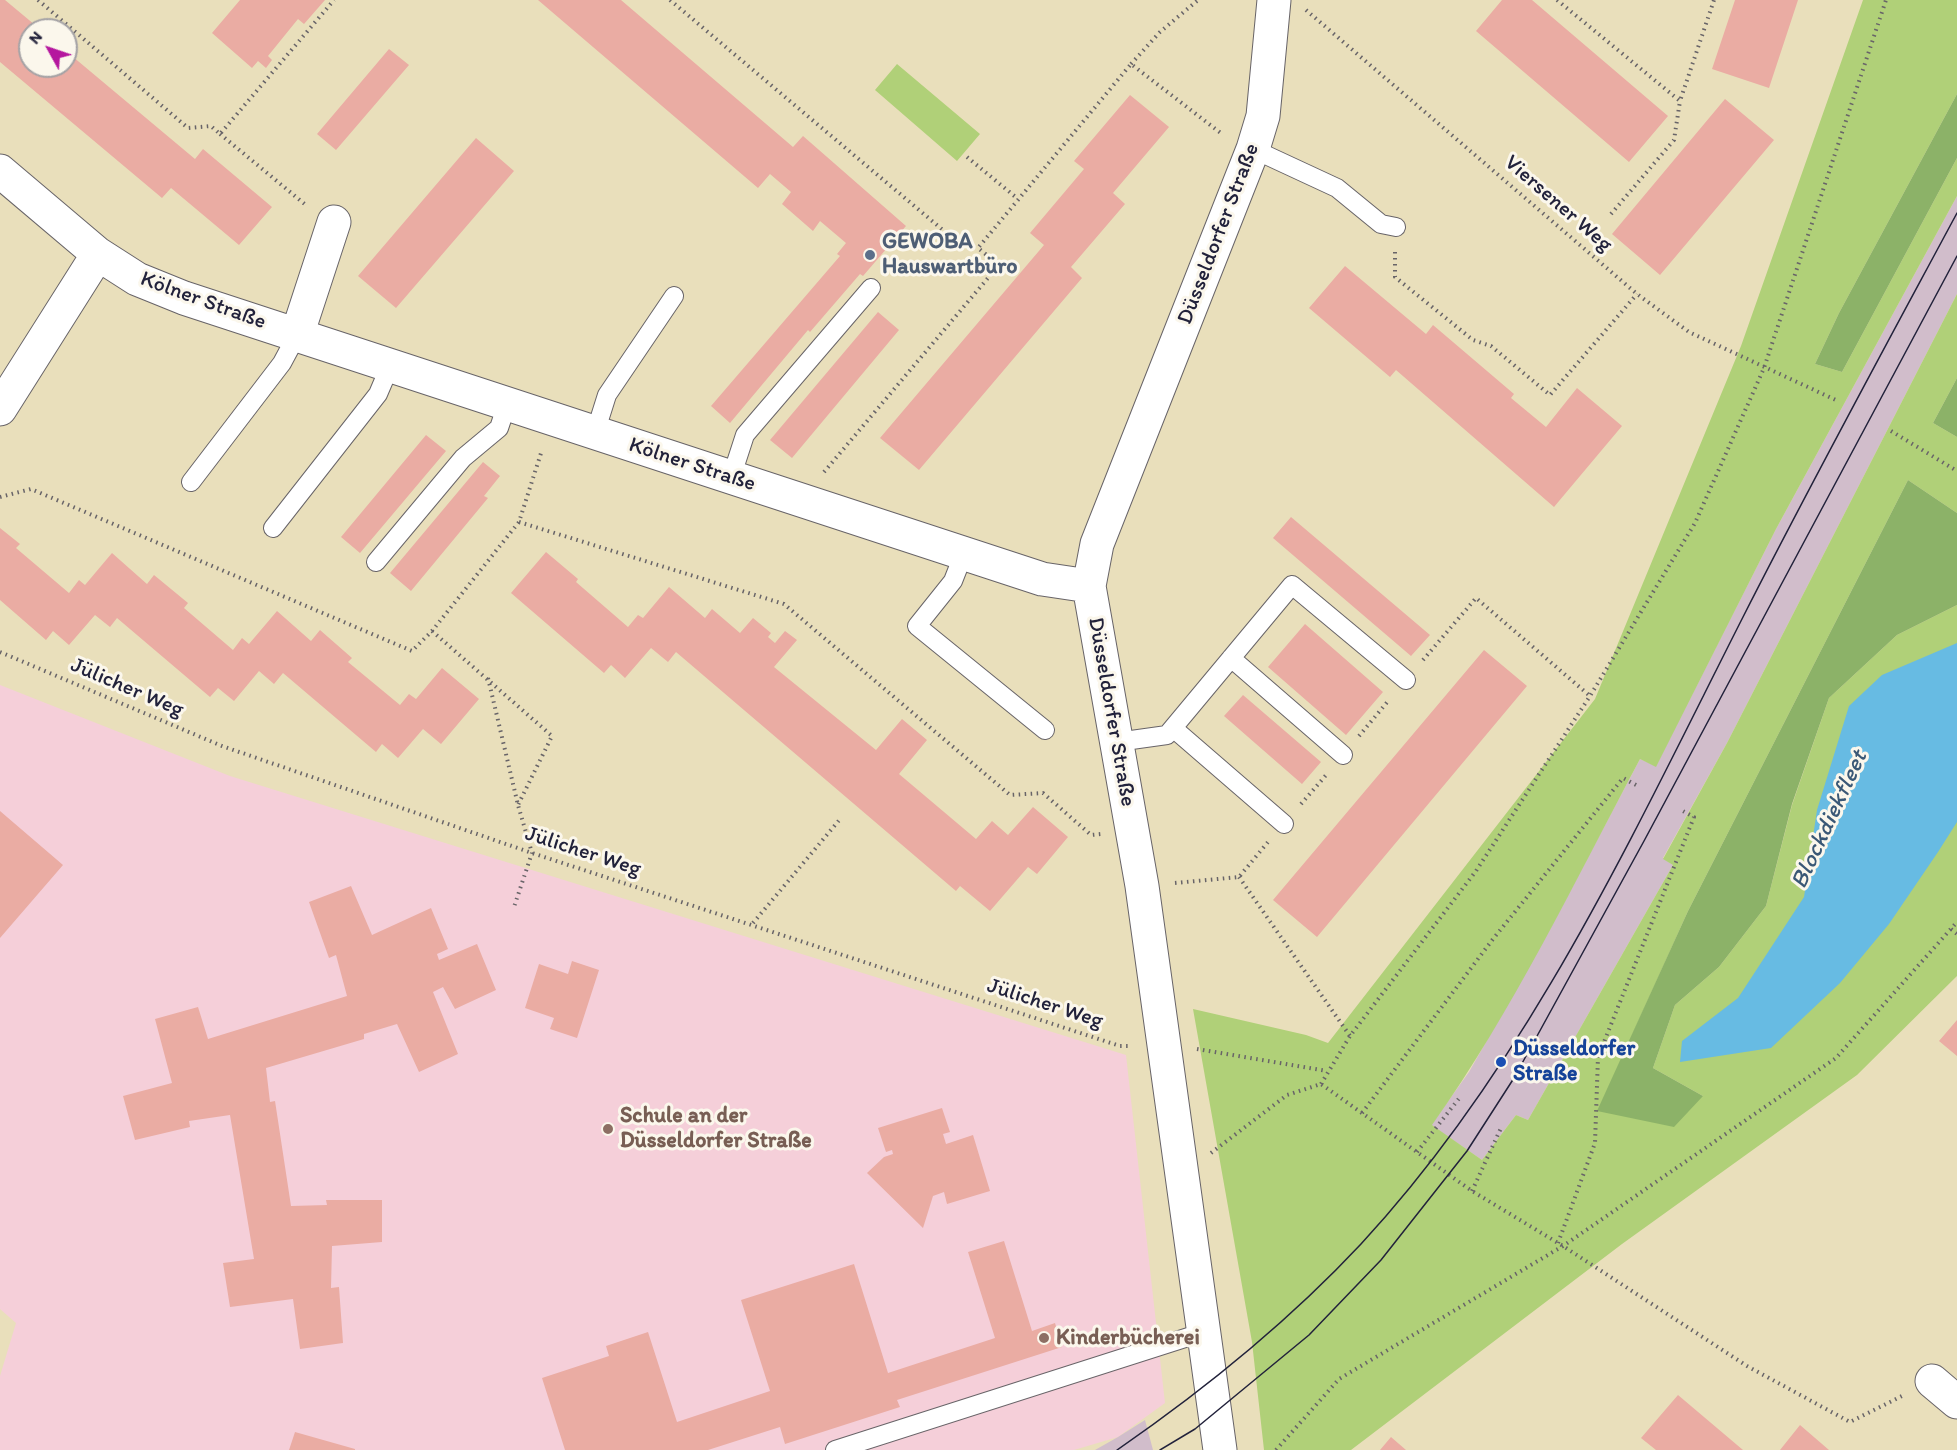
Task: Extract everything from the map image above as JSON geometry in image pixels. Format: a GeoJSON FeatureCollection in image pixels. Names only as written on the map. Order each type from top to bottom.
{"type":"FeatureCollection","features":[{"type":"Feature","properties":{"kind":"street","name":"Düsseldorfer Straße"},"geometry":{"type":"LineString","coordinates":[[1220,1450],[1166,1044],[1142,886],[1089,586],[1097,544],[1253,149],[1263,116],[1285,3]]}},
{"type":"Feature","properties":{"kind":"street","name":"Kölner Straße"},"geometry":{"type":"LineString","coordinates":[[0,171],[98,254],[137,279],[184,298],[1042,579],[1089,586]]}},
{"type":"Feature","properties":{"kind":"street"},"geometry":{"type":"LineString","coordinates":[[297,335],[334,222]]}},
{"type":"Feature","properties":{"kind":"street"},"geometry":{"type":"LineString","coordinates":[[0,409],[98,254]]}},
{"type":"Feature","properties":{"kind":"street"},"geometry":{"type":"LineString","coordinates":[[1932,1381],[1957,1402]]}},
{"type":"Feature","properties":{"kind":"lane"},"geometry":{"type":"LineString","coordinates":[[1253,149],[1337,188],[1381,224],[1396,227]]}},
{"type":"Feature","properties":{"kind":"lane"},"geometry":{"type":"LineString","coordinates":[[731,478],[745,435],[870,288]]}},
{"type":"Feature","properties":{"kind":"lane"},"geometry":{"type":"LineString","coordinates":[[595,433],[607,395],[674,296]]}},
{"type":"Feature","properties":{"kind":"lane"},"geometry":{"type":"LineString","coordinates":[[191,482],[282,363],[297,335]]}},
{"type":"Feature","properties":{"kind":"lane"},"geometry":{"type":"LineString","coordinates":[[273,528],[378,394],[390,366]]}},
{"type":"Feature","properties":{"kind":"lane"},"geometry":{"type":"LineString","coordinates":[[376,562],[463,458],[499,428],[507,404]]}},
{"type":"Feature","properties":{"kind":"lane"},"geometry":{"type":"LineString","coordinates":[[964,553],[953,582],[917,626],[1045,730]]}},
{"type":"Feature","properties":{"kind":"lane"},"geometry":{"type":"LineString","coordinates":[[1117,742],[1167,735],[1292,585],[1406,680]]}},
{"type":"Feature","properties":{"kind":"lane"},"geometry":{"type":"LineString","coordinates":[[1231,658],[1343,755]]}},
{"type":"Feature","properties":{"kind":"lane"},"geometry":{"type":"LineString","coordinates":[[1173,728],[1284,824]]}},
{"type":"Feature","properties":{"kind":"lane"},"geometry":{"type":"LineString","coordinates":[[835,1450],[1204,1332]]}},
{"type":"Feature","properties":{"kind":"path"},"geometry":{"type":"LineString","coordinates":[[38,0],[188,128],[211,126],[319,216],[334,222]]}},
{"type":"Feature","properties":{"kind":"path"},"geometry":{"type":"LineString","coordinates":[[220,134],[334,0]]}},
{"type":"Feature","properties":{"kind":"path"},"geometry":{"type":"LineString","coordinates":[[670,0],[944,231],[978,248],[999,265],[800,501]]}},
{"type":"Feature","properties":{"kind":"path"},"geometry":{"type":"LineString","coordinates":[[978,248],[1131,64],[1160,32],[1198,0]]}},
{"type":"Feature","properties":{"kind":"path"},"geometry":{"type":"LineString","coordinates":[[1557,0],[1680,101]]}},
{"type":"Feature","properties":{"kind":"path"},"geometry":{"type":"LineString","coordinates":[[1611,214],[1674,140],[1680,101],[1714,0]]}},
{"type":"Feature","properties":{"kind":"path"},"geometry":{"type":"LineString","coordinates":[[1183,1177],[1242,1127],[1287,1095],[1321,1084],[1350,1036],[1476,871],[1590,696],[1695,523],[1764,368],[1886,0]]}},
{"type":"Feature","properties":{"kind":"path","name":"Viersener Weg"},"geometry":{"type":"LineString","coordinates":[[1285,3],[1306,10],[1637,294],[1689,332],[1838,401]]}},
{"type":"Feature","properties":{"kind":"path"},"geometry":{"type":"LineString","coordinates":[[1131,64],[1215,130],[1253,149]]}},
{"type":"Feature","properties":{"kind":"path"},"geometry":{"type":"LineString","coordinates":[[967,157],[1018,199]]}},
{"type":"Feature","properties":{"kind":"path"},"geometry":{"type":"LineString","coordinates":[[1396,227],[1395,277],[1473,340],[1491,346],[1550,394],[1637,294]]}},
{"type":"Feature","properties":{"kind":"path"},"geometry":{"type":"LineString","coordinates":[[0,497],[31,489],[411,651],[432,631],[519,522],[552,419]]}},
{"type":"Feature","properties":{"kind":"path"},"geometry":{"type":"LineString","coordinates":[[1892,431],[1957,471]]}},
{"type":"Feature","properties":{"kind":"path"},"geometry":{"type":"LineString","coordinates":[[519,522],[784,604],[1010,795],[1043,793],[1091,836],[1132,829]]}},
{"type":"Feature","properties":{"kind":"path"},"geometry":{"type":"LineString","coordinates":[[1142,886],[1239,877],[1476,598],[1590,696]]}},
{"type":"Feature","properties":{"kind":"path"},"geometry":{"type":"LineString","coordinates":[[432,631],[552,736],[518,805]]}},
{"type":"Feature","properties":{"kind":"path","name":"Jülicher Weg"},"geometry":{"type":"LineString","coordinates":[[0,652],[222,746],[532,853],[1120,1046],[1166,1044],[1327,1071]]}},
{"type":"Feature","properties":{"kind":"path"},"geometry":{"type":"LineString","coordinates":[[488,678],[518,805],[532,853],[514,907]]}},
{"type":"Feature","properties":{"kind":"path"},"geometry":{"type":"LineString","coordinates":[[1362,1113],[1493,939],[1623,778],[1638,786]]}},
{"type":"Feature","properties":{"kind":"path"},"geometry":{"type":"LineString","coordinates":[[1558,1243],[1595,1143],[1598,1057],[1694,817],[1681,810]]}},
{"type":"Feature","properties":{"kind":"path"},"geometry":{"type":"LineString","coordinates":[[753,924],[841,818]]}},
{"type":"Feature","properties":{"kind":"path"},"geometry":{"type":"LineString","coordinates":[[1239,877],[1350,1036]]}},
{"type":"Feature","properties":{"kind":"path"},"geometry":{"type":"LineString","coordinates":[[1276,1450],[1339,1379],[1563,1246],[1836,1058],[1957,922]]}},
{"type":"Feature","properties":{"kind":"path"},"geometry":{"type":"LineString","coordinates":[[1951,929],[1957,934]]}},
{"type":"Feature","properties":{"kind":"path"},"geometry":{"type":"LineString","coordinates":[[1321,1084],[1472,1191],[1563,1246],[1747,1366],[1850,1422],[1932,1381]]}},
{"type":"Feature","properties":{"kind":"path"},"geometry":{"type":"LineString","coordinates":[[1417,1152],[1461,1096]]}},
{"type":"Feature","properties":{"kind":"path"},"geometry":{"type":"LineString","coordinates":[[1472,1191],[1501,1128]]}},
{"type":"Feature","properties":{"kind":"shaded area"},"geometry":{"type":"Polygon","coordinates":[[[1957,196],[1957,294],[1727,743],[1663,858],[1673,865],[1528,1120],[1516,1115],[1482,1160],[1431,1125],[1469,1072],[1550,929],[1640,759],[1656,766],[1776,529],[1957,196]]]}},
{"type":"Feature","properties":{"kind":"shaded area","name":"Schule an der Düsseldorfer Straße"},"geometry":{"type":"Polygon","coordinates":[[[0,685],[230,776],[1126,1055],[1165,1403],[1118,1437],[1074,1450],[0,1450],[0,1376],[16,1323],[0,1309],[0,685]]]}},
{"type":"Feature","properties":{"kind":"shaded area"},"geometry":{"type":"Polygon","coordinates":[[[1145,1420],[1153,1450],[1095,1450],[1118,1437],[1145,1420]]]}},
{"type":"Feature","properties":{"kind":"green space"},"geometry":{"type":"Polygon","coordinates":[[[1863,0],[1957,0],[1957,94],[1839,313],[1815,364],[1842,372],[1957,158],[1957,196],[1776,529],[1656,767],[1640,759],[1516,992],[1432,1125],[1482,1160],[1516,1115],[1528,1120],[1673,865],[1663,859],[1727,743],[1957,294],[1957,378],[1933,423],[1957,437],[1957,513],[1908,480],[1688,911],[1598,1111],[1703,1096],[1653,1068],[1675,1005],[1719,967],[1766,906],[1792,805],[1829,698],[1897,635],[1957,605],[1957,976],[1857,1075],[1622,1244],[1351,1450],[1264,1450],[1252,1342],[1193,1009],[1306,1035],[1328,1043],[1595,699],[1741,346],[1863,0]]]}},
{"type":"Feature","properties":{"kind":"green space"},"geometry":{"type":"Polygon","coordinates":[[[897,64],[980,134],[957,161],[875,90],[897,64]]]}},
{"type":"Feature","properties":{"kind":"green space"},"geometry":{"type":"Polygon","coordinates":[[[1957,94],[1957,158],[1842,372],[1815,364],[1839,313],[1957,94]]]}},
{"type":"Feature","properties":{"kind":"green space"},"geometry":{"type":"Polygon","coordinates":[[[1957,378],[1957,437],[1933,423],[1957,378]]]}},
{"type":"Feature","properties":{"kind":"green space"},"geometry":{"type":"Polygon","coordinates":[[[1908,480],[1957,513],[1957,605],[1897,635],[1829,698],[1792,804],[1766,906],[1719,967],[1675,1005],[1653,1068],[1703,1096],[1674,1127],[1597,1111],[1688,911],[1908,480]]]}},
{"type":"Feature","properties":{"kind":"water","name":"Blockdiekfleet"},"geometry":{"type":"Polygon","coordinates":[[[1957,643],[1957,822],[1938,852],[1889,924],[1840,983],[1771,1048],[1680,1062],[1682,1041],[1738,998],[1804,897],[1817,810],[1849,706],[1882,675],[1957,643]]]}},
{"type":"Feature","properties":{"kind":"building"},"geometry":{"type":"Polygon","coordinates":[[[0,0],[5,0],[27,18],[18,18],[18,77],[0,62],[0,0]]]}},
{"type":"Feature","properties":{"kind":"building"},"geometry":{"type":"Polygon","coordinates":[[[240,0],[325,0],[304,24],[298,19],[268,56],[272,60],[266,68],[258,61],[252,68],[212,33],[240,0]]]}},
{"type":"Feature","properties":{"kind":"building"},"geometry":{"type":"Polygon","coordinates":[[[538,0],[621,0],[793,147],[803,136],[906,226],[863,276],[860,274],[810,332],[808,330],[730,423],[711,406],[840,256],[837,254],[846,243],[820,221],[813,231],[782,204],[791,192],[770,174],[758,188],[538,0]]]}},
{"type":"Feature","properties":{"kind":"building"},"geometry":{"type":"Polygon","coordinates":[[[1502,0],[1532,0],[1668,116],[1629,162],[1476,31],[1502,0]]]}},
{"type":"Feature","properties":{"kind":"building"},"geometry":{"type":"Polygon","coordinates":[[[1735,0],[1798,0],[1769,88],[1712,69],[1735,0]]]}},
{"type":"Feature","properties":{"kind":"building"},"geometry":{"type":"Polygon","coordinates":[[[389,49],[409,65],[336,150],[317,134],[389,49]]]}},
{"type":"Feature","properties":{"kind":"building"},"geometry":{"type":"Polygon","coordinates":[[[78,61],[195,159],[203,149],[272,207],[239,245],[171,188],[162,198],[19,78],[78,78],[78,61]]]}},
{"type":"Feature","properties":{"kind":"building"},"geometry":{"type":"Polygon","coordinates":[[[1130,95],[1169,127],[1113,193],[1125,204],[1071,267],[1082,278],[919,470],[880,438],[1044,245],[1030,233],[1084,169],[1074,161],[1130,95]]]}},
{"type":"Feature","properties":{"kind":"building"},"geometry":{"type":"Polygon","coordinates":[[[1725,99],[1774,140],[1660,275],[1612,234],[1725,99]]]}},
{"type":"Feature","properties":{"kind":"building"},"geometry":{"type":"Polygon","coordinates":[[[476,138],[514,171],[396,308],[358,276],[476,138]]]}},
{"type":"Feature","properties":{"kind":"building"},"geometry":{"type":"Polygon","coordinates":[[[1345,266],[1426,334],[1433,325],[1514,394],[1511,398],[1546,427],[1577,388],[1622,426],[1554,507],[1396,370],[1390,377],[1309,308],[1345,266]]]}},
{"type":"Feature","properties":{"kind":"building"},"geometry":{"type":"Polygon","coordinates":[[[878,312],[899,330],[792,458],[770,440],[878,312]]]}},
{"type":"Feature","properties":{"kind":"building"},"geometry":{"type":"Polygon","coordinates":[[[426,435],[446,451],[360,553],[341,537],[426,435]]]}},
{"type":"Feature","properties":{"kind":"building"},"geometry":{"type":"Polygon","coordinates":[[[483,462],[500,476],[484,496],[488,498],[411,591],[390,573],[483,462]]]}},
{"type":"Feature","properties":{"kind":"building"},"geometry":{"type":"Polygon","coordinates":[[[1291,517],[1430,635],[1411,656],[1273,538],[1291,517]]]}},
{"type":"Feature","properties":{"kind":"building"},"geometry":{"type":"Polygon","coordinates":[[[0,528],[20,544],[16,548],[69,593],[79,580],[85,585],[112,553],[147,584],[154,575],[188,603],[184,608],[233,650],[242,638],[249,644],[277,611],[311,641],[320,630],[352,658],[348,662],[400,705],[409,694],[416,699],[442,668],[479,699],[441,744],[423,729],[398,758],[382,744],[376,752],[283,673],[274,684],[259,671],[234,701],[218,688],[210,697],[117,618],[110,627],[95,615],[69,645],[53,631],[46,640],[0,600],[0,528]]]}},
{"type":"Feature","properties":{"kind":"building"},"geometry":{"type":"Polygon","coordinates":[[[546,552],[578,579],[576,582],[628,627],[638,615],[643,618],[669,587],[705,618],[712,609],[740,633],[753,618],[771,633],[768,637],[775,643],[785,631],[797,640],[774,667],[876,750],[902,719],[927,740],[899,774],[976,839],[992,821],[1008,835],[1033,807],[1068,837],[1037,874],[1028,867],[990,911],[960,886],[956,891],[676,652],[668,662],[651,648],[625,678],[611,665],[604,673],[511,593],[546,552]]]}},
{"type":"Feature","properties":{"kind":"building"},"geometry":{"type":"Polygon","coordinates":[[[1305,624],[1383,692],[1346,735],[1268,667],[1305,624]]]}},
{"type":"Feature","properties":{"kind":"building"},"geometry":{"type":"Polygon","coordinates":[[[1484,650],[1527,686],[1317,937],[1273,900],[1484,650]]]}},
{"type":"Feature","properties":{"kind":"building"},"geometry":{"type":"Polygon","coordinates":[[[1243,695],[1321,762],[1302,784],[1224,716],[1243,695]]]}},
{"type":"Feature","properties":{"kind":"building"},"geometry":{"type":"Polygon","coordinates":[[[0,811],[63,865],[0,938],[0,811]]]}},
{"type":"Feature","properties":{"kind":"building"},"geometry":{"type":"Polygon","coordinates":[[[351,886],[372,935],[431,908],[448,949],[437,954],[439,960],[477,944],[496,990],[455,1009],[443,987],[433,992],[458,1054],[419,1072],[397,1024],[364,1034],[364,1039],[266,1068],[270,1102],[275,1101],[291,1206],[327,1205],[326,1200],[382,1200],[382,1242],[332,1246],[331,1288],[339,1287],[343,1343],[300,1349],[293,1299],[230,1307],[223,1263],[254,1259],[230,1115],[189,1121],[190,1127],[135,1140],[123,1096],[172,1083],[155,1019],[198,1007],[208,1039],[347,996],[336,955],[329,958],[309,902],[351,886]]]}},
{"type":"Feature","properties":{"kind":"building"},"geometry":{"type":"Polygon","coordinates":[[[572,961],[599,970],[577,1038],[550,1029],[554,1018],[525,1008],[539,964],[568,974],[572,961]]]}},
{"type":"Feature","properties":{"kind":"building"},"geometry":{"type":"Polygon","coordinates":[[[1957,1020],[1957,1056],[1939,1041],[1957,1020]]]}},
{"type":"Feature","properties":{"kind":"building"},"geometry":{"type":"Polygon","coordinates":[[[942,1108],[950,1132],[943,1134],[946,1144],[973,1135],[990,1191],[947,1204],[944,1192],[933,1196],[923,1228],[867,1173],[884,1157],[893,1154],[892,1150],[886,1152],[878,1128],[942,1108]]]}},
{"type":"Feature","properties":{"kind":"building"},"geometry":{"type":"Polygon","coordinates":[[[1004,1241],[1032,1331],[1055,1323],[1062,1347],[897,1400],[900,1407],[785,1444],[780,1427],[708,1450],[565,1450],[542,1378],[609,1356],[606,1346],[648,1332],[677,1422],[770,1391],[741,1300],[854,1264],[888,1373],[995,1338],[968,1252],[1004,1241]]]}},
{"type":"Feature","properties":{"kind":"building"},"geometry":{"type":"Polygon","coordinates":[[[1678,1395],[1743,1450],[1656,1450],[1641,1438],[1678,1395]]]}},
{"type":"Feature","properties":{"kind":"building"},"geometry":{"type":"Polygon","coordinates":[[[1800,1425],[1829,1450],[1780,1450],[1800,1425]]]}},
{"type":"Feature","properties":{"kind":"building"},"geometry":{"type":"Polygon","coordinates":[[[295,1432],[355,1449],[355,1450],[289,1450],[295,1432]]]}},
{"type":"Feature","properties":{"kind":"building"},"geometry":{"type":"Polygon","coordinates":[[[1391,1437],[1406,1450],[1380,1450],[1391,1437]]]}},
{"type":"Feature","properties":{"kind":"tram line"},"geometry":{"type":"LineString","coordinates":[[1117,1450],[1244,1354],[1333,1273],[1421,1174],[1476,1101],[1526,1024],[1618,863],[1795,515],[1957,213]]}},
{"type":"Feature","properties":{"kind":"tram line"},"geometry":{"type":"LineString","coordinates":[[1160,1450],[1195,1429],[1309,1335],[1381,1260],[1467,1151],[1514,1078],[1644,841],[1957,256]]}},
{"type":"Feature","properties":{"kind":"place","name":"GEWOBA Hauswartbüro"},"geometry":{"type":"Point","coordinates":[870,255]}},
{"type":"Feature","properties":{"kind":"place","name":"Düsseldorfer Straße"},"geometry":{"type":"Point","coordinates":[1501,1062]}},
{"type":"Feature","properties":{"kind":"place","name":"Schule an der Düsseldorfer Straße"},"geometry":{"type":"Point","coordinates":[608,1129]}},
{"type":"Feature","properties":{"kind":"place","name":"Kinderbücherei"},"geometry":{"type":"Point","coordinates":[1044,1338]}}]}
